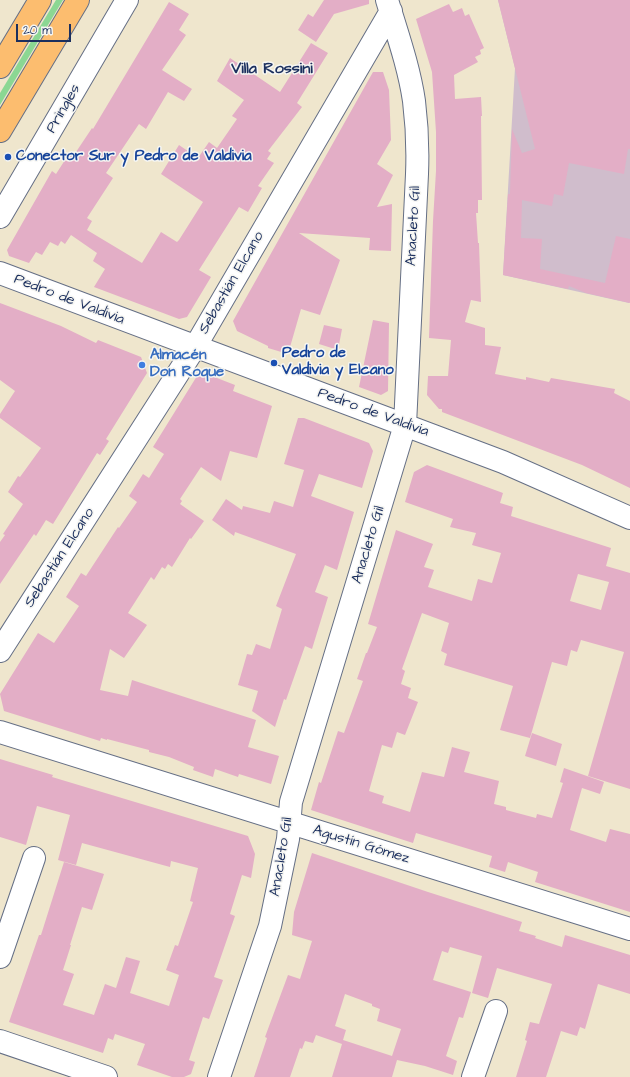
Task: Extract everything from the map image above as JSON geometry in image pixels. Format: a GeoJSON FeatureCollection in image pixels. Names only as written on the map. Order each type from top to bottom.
{"type":"FeatureCollection","features":[{"type":"Feature","properties":{"kind":"main road"},"geometry":{"type":"LineString","coordinates":[[0,67],[40,0]]}},
{"type":"Feature","properties":{"kind":"main road"},"geometry":{"type":"LineString","coordinates":[[0,131],[78,0]]}},
{"type":"Feature","properties":{"kind":"street","name":"Pringles"},"geometry":{"type":"LineString","coordinates":[[0,217],[127,0]]}},
{"type":"Feature","properties":{"kind":"street","name":"Sebastián Elcano"},"geometry":{"type":"LineString","coordinates":[[0,651],[194,347],[389,5]]}},
{"type":"Feature","properties":{"kind":"street","name":"Anacleto Gil"},"geometry":{"type":"LineString","coordinates":[[219,1077],[270,926],[288,839],[291,802],[405,426],[417,174],[417,138],[413,100],[405,62],[389,5]]}},
{"type":"Feature","properties":{"kind":"street","name":"Pedro de Valdivia"},"geometry":{"type":"LineString","coordinates":[[0,274],[503,462],[630,518]]}},
{"type":"Feature","properties":{"kind":"street","name":"Agustín Gómez"},"geometry":{"type":"LineString","coordinates":[[0,732],[630,930]]}},
{"type":"Feature","properties":{"kind":"street"},"geometry":{"type":"LineString","coordinates":[[0,957],[34,858]]}},
{"type":"Feature","properties":{"kind":"street"},"geometry":{"type":"LineString","coordinates":[[473,1077],[496,1011]]}},
{"type":"Feature","properties":{"kind":"street"},"geometry":{"type":"LineString","coordinates":[[0,1041],[106,1077]]}},
{"type":"Feature","properties":{"kind":"shaded area"},"geometry":{"type":"Polygon","coordinates":[[[498,0],[630,0],[629,303],[503,275],[515,68],[498,0]]]}},
{"type":"Feature","properties":{"kind":"green space"},"geometry":{"type":"Polygon","coordinates":[[[56,0],[63,0],[0,105],[0,93],[56,0]]]}},
{"type":"Feature","properties":{"kind":"building"},"geometry":{"type":"Polygon","coordinates":[[[324,0],[369,0],[369,4],[334,14],[316,42],[298,30],[308,14],[313,17],[324,0]]]}},
{"type":"Feature","properties":{"kind":"building"},"geometry":{"type":"Polygon","coordinates":[[[498,0],[630,0],[630,149],[628,149],[624,174],[569,163],[563,196],[554,194],[552,206],[522,200],[521,238],[542,239],[540,269],[605,283],[616,236],[630,239],[630,303],[586,293],[569,286],[568,289],[503,275],[508,194],[510,194],[512,129],[522,153],[535,149],[498,0]]]}},
{"type":"Feature","properties":{"kind":"building"},"geometry":{"type":"Polygon","coordinates":[[[169,2],[189,14],[179,30],[186,35],[162,70],[192,89],[184,101],[168,92],[146,129],[139,124],[106,173],[113,178],[87,218],[92,221],[87,230],[142,263],[161,232],[177,242],[179,240],[203,202],[161,174],[179,145],[198,158],[209,142],[217,148],[237,119],[232,116],[244,100],[217,81],[230,58],[280,92],[311,43],[328,53],[297,103],[302,107],[268,151],[271,153],[267,159],[274,163],[258,186],[262,188],[248,212],[239,207],[199,270],[211,277],[187,317],[179,319],[94,287],[105,269],[93,261],[97,253],[71,235],[65,244],[61,241],[58,246],[50,242],[42,255],[36,252],[29,263],[9,256],[7,250],[52,171],[56,174],[65,160],[67,161],[72,154],[74,155],[92,128],[93,129],[169,2]]]}},
{"type":"Feature","properties":{"kind":"building"},"geometry":{"type":"Polygon","coordinates":[[[449,4],[453,12],[462,8],[465,16],[469,14],[484,48],[480,50],[481,54],[475,57],[478,62],[454,75],[455,99],[481,97],[482,116],[482,200],[478,200],[478,213],[476,213],[479,243],[481,302],[471,300],[465,322],[485,328],[485,345],[501,347],[495,374],[526,380],[526,377],[549,382],[551,378],[615,389],[614,393],[630,401],[630,488],[582,465],[442,412],[442,409],[439,409],[427,395],[428,376],[448,376],[451,340],[429,338],[436,171],[436,132],[432,72],[416,19],[449,4]]]}},
{"type":"Feature","properties":{"kind":"building"},"geometry":{"type":"Polygon","coordinates":[[[373,72],[383,72],[389,90],[391,140],[377,164],[393,175],[377,207],[392,204],[391,251],[369,250],[370,238],[299,233],[340,260],[320,315],[301,309],[288,354],[268,348],[268,346],[237,331],[233,321],[373,72]]]}},
{"type":"Feature","properties":{"kind":"building"},"geometry":{"type":"Polygon","coordinates":[[[0,303],[61,326],[96,343],[98,340],[141,357],[147,373],[106,439],[109,441],[100,455],[97,453],[53,524],[46,520],[36,536],[34,534],[0,584],[0,542],[5,535],[3,534],[23,504],[8,492],[18,476],[20,477],[41,448],[0,418],[0,414],[15,391],[0,380],[0,303]]]}},
{"type":"Feature","properties":{"kind":"building"},"geometry":{"type":"Polygon","coordinates":[[[373,320],[389,323],[388,391],[381,395],[359,387],[373,320]]]}},
{"type":"Feature","properties":{"kind":"building"},"geometry":{"type":"Polygon","coordinates":[[[324,325],[342,329],[338,350],[319,344],[324,325]]]}},
{"type":"Feature","properties":{"kind":"building"},"geometry":{"type":"Polygon","coordinates":[[[204,373],[235,385],[233,391],[272,406],[257,458],[230,451],[221,481],[201,467],[180,499],[182,501],[180,504],[204,521],[191,539],[190,538],[172,567],[168,564],[165,569],[162,567],[154,580],[151,577],[128,613],[147,625],[124,658],[110,649],[100,690],[128,696],[132,680],[256,720],[248,747],[279,756],[271,784],[239,774],[238,777],[215,769],[213,777],[193,770],[194,767],[169,757],[149,752],[149,750],[107,739],[101,738],[100,741],[4,711],[0,694],[38,633],[54,643],[79,606],[66,597],[81,573],[86,576],[118,527],[119,528],[137,502],[129,496],[143,474],[149,478],[164,454],[153,447],[197,376],[204,373]]]}},
{"type":"Feature","properties":{"kind":"building"},"geometry":{"type":"Polygon","coordinates":[[[298,418],[304,418],[369,443],[373,451],[362,488],[319,474],[311,496],[354,512],[337,570],[325,565],[315,592],[328,597],[312,649],[305,646],[286,700],[284,699],[275,727],[252,711],[258,691],[238,685],[247,654],[252,655],[256,644],[270,649],[282,609],[276,606],[296,554],[235,532],[234,536],[212,520],[226,499],[242,510],[243,506],[270,513],[274,501],[293,507],[304,470],[284,464],[298,418]]]}},
{"type":"Feature","properties":{"kind":"building"},"geometry":{"type":"Polygon","coordinates":[[[427,465],[503,493],[500,503],[513,507],[511,516],[611,548],[606,566],[630,573],[630,789],[588,776],[624,652],[581,640],[577,652],[571,650],[567,666],[552,662],[530,738],[500,730],[513,686],[444,665],[447,654],[441,651],[449,623],[422,613],[402,669],[405,671],[401,684],[411,688],[408,698],[418,702],[405,735],[397,732],[392,748],[382,745],[369,791],[384,796],[382,803],[410,812],[422,772],[444,777],[452,747],[470,752],[464,772],[499,781],[494,804],[506,807],[506,810],[536,818],[537,814],[552,818],[563,783],[560,782],[564,768],[604,782],[600,794],[582,788],[570,830],[606,842],[610,829],[630,834],[630,912],[535,882],[538,872],[508,862],[505,872],[489,867],[492,856],[416,833],[413,843],[311,810],[319,782],[321,783],[338,731],[344,733],[363,681],[357,679],[377,627],[368,624],[396,530],[433,544],[424,567],[434,570],[428,587],[472,601],[478,579],[492,583],[501,553],[472,545],[476,533],[450,527],[453,519],[405,502],[414,472],[427,465]],[[578,574],[570,601],[601,610],[609,582],[578,574]]]}},
{"type":"Feature","properties":{"kind":"building"},"geometry":{"type":"Polygon","coordinates":[[[532,733],[562,744],[556,766],[525,756],[532,733]]]}},
{"type":"Feature","properties":{"kind":"building"},"geometry":{"type":"Polygon","coordinates":[[[0,759],[53,775],[52,777],[248,836],[255,854],[251,878],[242,875],[230,914],[235,916],[214,977],[223,980],[209,1019],[203,1017],[189,1060],[195,1062],[191,1074],[184,1077],[172,1077],[137,1065],[145,1044],[115,1034],[113,1040],[108,1038],[103,1053],[9,1022],[39,935],[41,935],[64,862],[104,874],[92,910],[82,907],[63,970],[74,974],[63,1005],[94,1015],[105,984],[116,988],[126,957],[140,961],[130,993],[169,1006],[179,975],[166,970],[175,945],[178,946],[193,902],[190,901],[198,868],[171,861],[170,867],[82,843],[76,865],[58,860],[70,815],[37,806],[26,845],[0,837],[0,759]]]}},
{"type":"Feature","properties":{"kind":"building"},"geometry":{"type":"Polygon","coordinates":[[[312,853],[522,922],[519,931],[536,936],[535,938],[562,947],[565,935],[630,955],[630,994],[598,984],[585,1029],[580,1027],[577,1036],[561,1031],[546,1077],[516,1077],[527,1041],[525,1040],[530,1022],[539,1024],[552,984],[497,968],[488,998],[472,993],[482,956],[450,947],[448,953],[442,951],[433,980],[471,992],[463,1018],[459,1017],[446,1056],[457,1061],[453,1075],[425,1066],[397,1060],[392,1077],[332,1077],[342,1044],[316,1035],[313,1043],[305,1041],[302,1049],[300,1048],[290,1077],[254,1077],[267,1038],[265,1037],[288,975],[300,979],[312,941],[292,935],[294,912],[312,853]],[[345,994],[335,1026],[346,1030],[343,1040],[392,1056],[401,1029],[377,1021],[380,1009],[372,1006],[372,1004],[345,994]]]}},
{"type":"Feature","properties":{"kind":"place","name":"Conector Sur y Pedro de Valdivia"},"geometry":{"type":"Point","coordinates":[8,157]}},
{"type":"Feature","properties":{"kind":"place","name":"Pedro de Valdivia y Elcano"},"geometry":{"type":"Point","coordinates":[274,363]}},
{"type":"Feature","properties":{"kind":"place","name":"Almacén Don Roque"},"geometry":{"type":"Point","coordinates":[142,365]}},
{"type":"Feature","properties":{"kind":"district","name":"Villa Rossini"},"geometry":{"type":"Point","coordinates":[272,70]}}]}
